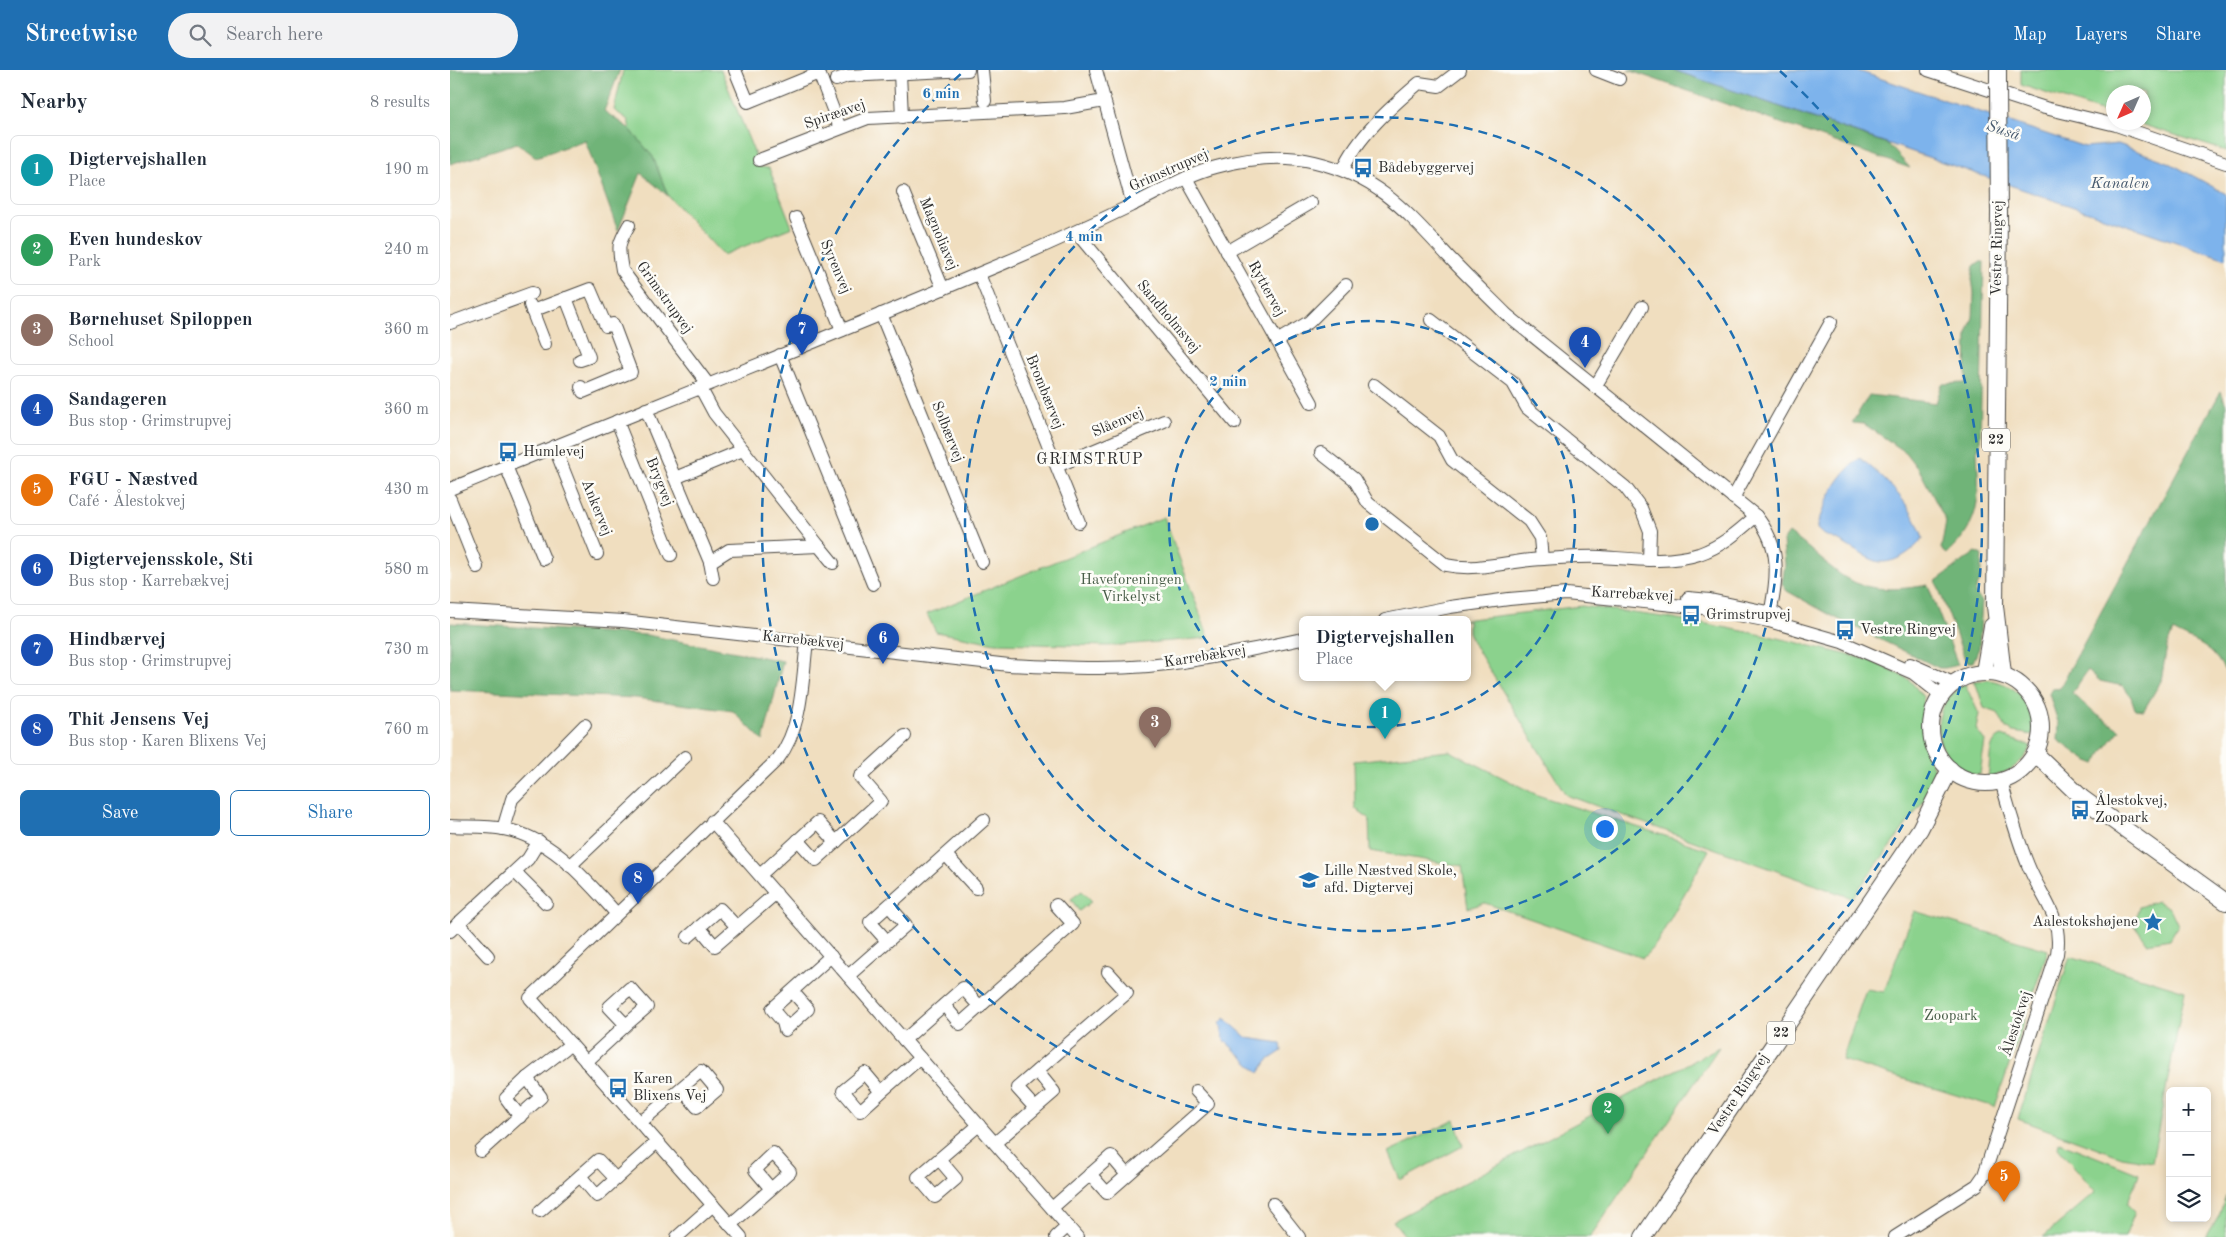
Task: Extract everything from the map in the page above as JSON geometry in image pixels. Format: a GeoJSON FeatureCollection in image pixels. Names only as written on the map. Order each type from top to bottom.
{"type":"FeatureCollection","features":[{"type":"Feature","properties":{"kind":"main road","name":"Vestre Ringvej"},"geometry":{"type":"LineString","coordinates":[[1998,78],[1999,213],[1995,606],[2003,674]]}},
{"type":"Feature","properties":{"kind":"main road","name":"Vestre Ringvej"},"geometry":{"type":"LineString","coordinates":[[1984,672],[1995,606]]}},
{"type":"Feature","properties":{"kind":"main road"},"geometry":{"type":"LineString","coordinates":[[1984,672],[2003,674],[2024,687],[2038,706],[2042,730],[2036,754],[2025,768],[2001,781],[1982,783],[1964,779],[1942,761],[1932,739],[1932,716],[1947,689],[1962,677],[1984,672]]}},
{"type":"Feature","properties":{"kind":"main road"},"geometry":{"type":"LineString","coordinates":[[2036,754],[2082,798],[2226,902]]}},
{"type":"Feature","properties":{"kind":"main road"},"geometry":{"type":"LineString","coordinates":[[2025,768],[2082,798]]}},
{"type":"Feature","properties":{"kind":"main road","name":"Vestre Ringvej"},"geometry":{"type":"LineString","coordinates":[[1920,829],[1950,769]]}},
{"type":"Feature","properties":{"kind":"main road","name":"Vestre Ringvej"},"geometry":{"type":"LineString","coordinates":[[1643,1237],[1920,829],[1964,779]]}},
{"type":"Feature","properties":{"kind":"street"},"geometry":{"type":"LineString","coordinates":[[736,70],[748,102],[800,75],[819,73],[840,128]]}},
{"type":"Feature","properties":{"kind":"street"},"geometry":{"type":"LineString","coordinates":[[836,80],[847,76],[968,70]]}},
{"type":"Feature","properties":{"kind":"street"},"geometry":{"type":"LineString","coordinates":[[982,70],[986,101]]}},
{"type":"Feature","properties":{"kind":"street"},"geometry":{"type":"LineString","coordinates":[[1096,70],[1133,205]]}},
{"type":"Feature","properties":{"kind":"street"},"geometry":{"type":"LineString","coordinates":[[1342,170],[1367,134],[1390,108],[1419,83],[1439,86],[1460,70]]}},
{"type":"Feature","properties":{"kind":"street"},"geometry":{"type":"LineString","coordinates":[[1596,70],[1619,79]]}},
{"type":"Feature","properties":{"kind":"street"},"geometry":{"type":"LineString","coordinates":[[1928,70],[2045,108],[2116,125],[2226,164]]}},
{"type":"Feature","properties":{"kind":"street"},"geometry":{"type":"LineString","coordinates":[[900,74],[902,117]]}},
{"type":"Feature","properties":{"kind":"street","name":"Spiræavej"},"geometry":{"type":"LineString","coordinates":[[759,160],[868,118],[1066,108],[1104,102]]}},
{"type":"Feature","properties":{"kind":"street","name":"Grimstrupvej"},"geometry":{"type":"LineString","coordinates":[[450,489],[943,289],[1076,232],[1186,178],[1213,168],[1245,160],[1272,157],[1314,162],[1342,170],[1370,183],[1392,198],[1411,214],[1471,280],[1507,315],[1756,516],[1767,530],[1773,546],[1776,577],[1770,616]]}},
{"type":"Feature","properties":{"kind":"street","name":"Ryttervej"},"geometry":{"type":"LineString","coordinates":[[1186,178],[1312,403]]}},
{"type":"Feature","properties":{"kind":"street","name":"Magnoliavej"},"geometry":{"type":"LineString","coordinates":[[903,192],[943,289]]}},
{"type":"Feature","properties":{"kind":"street","name":"Ryttervej"},"geometry":{"type":"LineString","coordinates":[[1227,252],[1311,203]]}},
{"type":"Feature","properties":{"kind":"street","name":"Syrenvej"},"geometry":{"type":"LineString","coordinates":[[796,218],[842,330]]}},
{"type":"Feature","properties":{"kind":"street","name":"Grimstrupvej"},"geometry":{"type":"LineString","coordinates":[[629,225],[620,240],[618,248],[622,270],[704,385],[714,413],[833,563]]}},
{"type":"Feature","properties":{"kind":"street","name":"Sandholmsvej"},"geometry":{"type":"LineString","coordinates":[[1076,232],[1235,423]]}},
{"type":"Feature","properties":{"kind":"street","name":"Brombærvej"},"geometry":{"type":"LineString","coordinates":[[978,274],[1079,522]]}},
{"type":"Feature","properties":{"kind":"street","name":"Ryttervej"},"geometry":{"type":"LineString","coordinates":[[1277,341],[1309,322],[1346,285]]}},
{"type":"Feature","properties":{"kind":"street"},"geometry":{"type":"LineString","coordinates":[[532,311],[590,289],[606,326],[613,324],[630,372],[583,392],[581,387]]}},
{"type":"Feature","properties":{"kind":"street"},"geometry":{"type":"LineString","coordinates":[[450,323],[529,294],[532,311],[545,344]]}},
{"type":"Feature","properties":{"kind":"street"},"geometry":{"type":"LineString","coordinates":[[566,298],[588,357],[580,360]]}},
{"type":"Feature","properties":{"kind":"street"},"geometry":{"type":"LineString","coordinates":[[1596,387],[1642,307]]}},
{"type":"Feature","properties":{"kind":"street","name":"Solbærvej"},"geometry":{"type":"LineString","coordinates":[[881,314],[982,562]]}},
{"type":"Feature","properties":{"kind":"street"},"geometry":{"type":"LineString","coordinates":[[1431,320],[1512,383],[1526,408],[1625,487],[1641,508],[1650,531],[1649,560]]}},
{"type":"Feature","properties":{"kind":"street"},"geometry":{"type":"LineString","coordinates":[[1733,498],[1831,322]]}},
{"type":"Feature","properties":{"kind":"street"},"geometry":{"type":"LineString","coordinates":[[780,355],[873,584]]}},
{"type":"Feature","properties":{"kind":"street"},"geometry":{"type":"LineString","coordinates":[[1374,385],[1439,436],[1452,460],[1530,521],[1540,538],[1542,559]]}},
{"type":"Feature","properties":{"kind":"street"},"geometry":{"type":"LineString","coordinates":[[646,409],[710,562],[713,578]]}},
{"type":"Feature","properties":{"kind":"street","name":"Brygvej"},"geometry":{"type":"LineString","coordinates":[[617,421],[670,555]]}},
{"type":"Feature","properties":{"kind":"street","name":"Slåenvej"},"geometry":{"type":"LineString","coordinates":[[1057,466],[1164,421]]}},
{"type":"Feature","properties":{"kind":"street","name":"Ankervej"},"geometry":{"type":"LineString","coordinates":[[554,446],[597,554]]}},
{"type":"Feature","properties":{"kind":"street"},"geometry":{"type":"LineString","coordinates":[[675,478],[743,450]]}},
{"type":"Feature","properties":{"kind":"street"},"geometry":{"type":"LineString","coordinates":[[1321,453],[1354,479],[1368,503],[1446,565],[1460,568],[1542,559],[1598,557],[1649,560],[1698,554],[1720,545],[1756,516]]}},
{"type":"Feature","properties":{"kind":"street"},"geometry":{"type":"LineString","coordinates":[[506,466],[544,559]]}},
{"type":"Feature","properties":{"kind":"street"},"geometry":{"type":"LineString","coordinates":[[450,499],[477,567]]}},
{"type":"Feature","properties":{"kind":"street"},"geometry":{"type":"LineString","coordinates":[[710,562],[729,550],[819,546]]}},
{"type":"Feature","properties":{"kind":"street","name":"Karrebækvej"},"geometry":{"type":"LineString","coordinates":[[1408,616],[1479,603],[1587,592],[1645,594],[1710,600],[1844,636],[1947,689]]}},
{"type":"Feature","properties":{"kind":"street","name":"Karrebækvej"},"geometry":{"type":"LineString","coordinates":[[1566,594],[1588,598],[1636,600],[1770,616]]}},
{"type":"Feature","properties":{"kind":"street","name":"Karrebækvej"},"geometry":{"type":"LineString","coordinates":[[450,611],[623,621],[1009,665],[1070,667],[1146,666],[1207,659],[1299,640]]}},
{"type":"Feature","properties":{"kind":"street"},"geometry":{"type":"LineString","coordinates":[[741,1237],[530,998],[778,759],[788,746],[799,710],[807,641]]}},
{"type":"Feature","properties":{"kind":"street"},"geometry":{"type":"LineString","coordinates":[[503,828],[512,799],[586,725]]}},
{"type":"Feature","properties":{"kind":"street"},"geometry":{"type":"LineString","coordinates":[[798,840],[816,860],[881,801],[860,777],[905,736]]}},
{"type":"Feature","properties":{"kind":"street"},"geometry":{"type":"LineString","coordinates":[[570,866],[685,757]]}},
{"type":"Feature","properties":{"kind":"street","name":"Ålestokvej"},"geometry":{"type":"LineString","coordinates":[[1895,1237],[1977,1184],[1984,1175],[2057,954],[2060,938],[2058,926],[2028,866],[2016,834],[2001,781]]}},
{"type":"Feature","properties":{"kind":"street"},"geometry":{"type":"LineString","coordinates":[[887,941],[870,922],[984,820]]}},
{"type":"Feature","properties":{"kind":"street"},"geometry":{"type":"LineString","coordinates":[[712,821],[1077,1237]]}},
{"type":"Feature","properties":{"kind":"street"},"geometry":{"type":"LineString","coordinates":[[760,875],[818,822],[836,842]]}},
{"type":"Feature","properties":{"kind":"street"},"geometry":{"type":"LineString","coordinates":[[450,826],[503,828],[539,841],[570,866],[616,914]]}},
{"type":"Feature","properties":{"kind":"street"},"geometry":{"type":"LineString","coordinates":[[488,956],[454,927],[515,872],[528,858],[539,841]]}},
{"type":"Feature","properties":{"kind":"street"},"geometry":{"type":"LineString","coordinates":[[946,855],[976,888]]}},
{"type":"Feature","properties":{"kind":"street"},"geometry":{"type":"LineString","coordinates":[[515,872],[546,903]]}},
{"type":"Feature","properties":{"kind":"street"},"geometry":{"type":"LineString","coordinates":[[699,927],[715,946],[776,893]]}},
{"type":"Feature","properties":{"kind":"street"},"geometry":{"type":"LineString","coordinates":[[944,1006],[960,1024],[1073,924],[1056,905]]}},
{"type":"Feature","properties":{"kind":"street"},"geometry":{"type":"LineString","coordinates":[[848,976],[906,925],[889,906]]}},
{"type":"Feature","properties":{"kind":"street"},"geometry":{"type":"LineString","coordinates":[[688,937],[720,909],[737,927]]}},
{"type":"Feature","properties":{"kind":"street"},"geometry":{"type":"LineString","coordinates":[[792,991],[830,956]]}},
{"type":"Feature","properties":{"kind":"street"},"geometry":{"type":"LineString","coordinates":[[1034,1108],[1017,1088],[1127,994],[1108,972]]}},
{"type":"Feature","properties":{"kind":"street"},"geometry":{"type":"LineString","coordinates":[[586,1062],[626,1026],[647,1007],[634,984],[609,1006],[626,1026]]}},
{"type":"Feature","properties":{"kind":"street"},"geometry":{"type":"LineString","coordinates":[[904,1040],[963,988],[980,1007]]}},
{"type":"Feature","properties":{"kind":"street"},"geometry":{"type":"LineString","coordinates":[[520,1117],[506,1098],[527,1078],[571,1044]]}},
{"type":"Feature","properties":{"kind":"street"},"geometry":{"type":"LineString","coordinates":[[881,1092],[920,1058]]}},
{"type":"Feature","properties":{"kind":"street"},"geometry":{"type":"LineString","coordinates":[[995,1143],[1054,1092],[1037,1072]]}},
{"type":"Feature","properties":{"kind":"street"},"geometry":{"type":"LineString","coordinates":[[481,1151],[541,1097],[527,1078]]}},
{"type":"Feature","properties":{"kind":"street"},"geometry":{"type":"LineString","coordinates":[[640,1122],[681,1088]]}},
{"type":"Feature","properties":{"kind":"street"},"geometry":{"type":"LineString","coordinates":[[1090,1174],[1107,1193],[1208,1104],[1196,1091]]}},
{"type":"Feature","properties":{"kind":"street"},"geometry":{"type":"LineString","coordinates":[[939,1159],[979,1125]]}},
{"type":"Feature","properties":{"kind":"street"},"geometry":{"type":"LineString","coordinates":[[580,1176],[597,1196],[657,1142]]}},
{"type":"Feature","properties":{"kind":"street"},"geometry":{"type":"LineString","coordinates":[[1052,1208],[1110,1156],[1127,1175]]}},
{"type":"Feature","properties":{"kind":"street"},"geometry":{"type":"LineString","coordinates":[[540,1211],[598,1160],[616,1179]]}},
{"type":"Feature","properties":{"kind":"street"},"geometry":{"type":"LineString","coordinates":[[730,1225],[771,1189]]}},
{"type":"Feature","properties":{"kind":"street"},"geometry":{"type":"LineString","coordinates":[[1272,1204],[1299,1237]]}},
{"type":"Feature","properties":{"kind":"street"},"geometry":{"type":"LineString","coordinates":[[677,1237],[713,1205]]}},
{"type":"Feature","properties":{"kind":"street"},"geometry":{"type":"LineString","coordinates":[[1056,1237],[1068,1226]]}},
{"type":"Feature","properties":{"kind":"green space"},"geometry":{"type":"Polygon","coordinates":[[[450,70],[620,70],[604,111],[630,129],[653,157],[668,196],[641,173],[618,231],[585,140],[536,157],[517,143],[450,164],[450,70]]]}},
{"type":"Feature","properties":{"kind":"green space"},"geometry":{"type":"Polygon","coordinates":[[[623,70],[721,70],[760,167],[769,168],[792,227],[723,255],[668,196],[653,157],[630,129],[628,120],[614,110],[623,70]]]}},
{"type":"Feature","properties":{"kind":"green space"},"geometry":{"type":"Polygon","coordinates":[[[1628,70],[1673,70],[1888,144],[1910,168],[1628,70]]]}},
{"type":"Feature","properties":{"kind":"green space"},"geometry":{"type":"Polygon","coordinates":[[[2021,70],[2226,70],[2226,151],[2151,127],[2151,85],[2106,85],[2106,113],[2021,85],[2021,70]]]}},
{"type":"Feature","properties":{"kind":"green space"},"geometry":{"type":"Polygon","coordinates":[[[1979,262],[1984,262],[1980,445],[1977,451],[1978,494],[1973,518],[1967,530],[1959,542],[1947,554],[1941,549],[1946,521],[1921,473],[1904,451],[1864,424],[1852,423],[1869,395],[1936,403],[1942,384],[1966,383],[1967,334],[1973,317],[1974,293],[1972,278],[1974,266],[1979,262]]]}},
{"type":"Feature","properties":{"kind":"green space"},"geometry":{"type":"Polygon","coordinates":[[[2221,391],[2226,405],[2226,673],[2215,656],[2204,646],[2173,631],[2167,646],[2161,681],[2144,710],[2135,709],[2131,697],[2123,686],[2100,681],[2088,670],[2072,693],[2093,712],[2120,730],[2103,751],[2096,764],[2086,760],[2058,740],[2059,725],[2049,694],[2052,688],[2059,689],[2221,391]]]}},
{"type":"Feature","properties":{"kind":"green space","name":"Haveforeningen Virkelyst"},"geometry":{"type":"Polygon","coordinates":[[[1164,517],[1209,638],[1108,646],[995,643],[936,632],[927,614],[1164,517]]]}},
{"type":"Feature","properties":{"kind":"green space"},"geometry":{"type":"Polygon","coordinates":[[[1789,533],[1841,575],[1861,585],[1895,589],[1928,585],[1958,665],[1939,668],[1834,617],[1787,591],[1782,584],[1785,565],[1783,541],[1789,533]]]}},
{"type":"Feature","properties":{"kind":"green space"},"geometry":{"type":"Polygon","coordinates":[[[1976,552],[1981,554],[1982,557],[1980,582],[1977,585],[1975,594],[1982,601],[1979,648],[1973,662],[1966,662],[1936,581],[1976,552]]]}},
{"type":"Feature","properties":{"kind":"green space"},"geometry":{"type":"Polygon","coordinates":[[[1582,606],[1692,621],[1778,638],[1869,660],[1910,680],[1923,697],[1926,751],[1936,774],[1932,790],[1852,898],[1566,795],[1472,641],[1471,619],[1582,606]]]}},
{"type":"Feature","properties":{"kind":"green space"},"geometry":{"type":"Polygon","coordinates":[[[450,623],[647,635],[783,661],[763,741],[733,711],[636,698],[450,690],[450,623]]]}},
{"type":"Feature","properties":{"kind":"green space"},"geometry":{"type":"Polygon","coordinates":[[[1989,680],[2009,686],[2023,698],[2032,715],[2034,735],[2013,732],[2006,728],[1998,713],[1984,708],[1973,681],[1989,680]]]}},
{"type":"Feature","properties":{"kind":"green space"},"geometry":{"type":"Polygon","coordinates":[[[1965,684],[1979,714],[1976,729],[1985,741],[1980,774],[1977,775],[1962,769],[1950,759],[1942,747],[1938,734],[1939,720],[1943,707],[1952,694],[1965,684]]]}},
{"type":"Feature","properties":{"kind":"green space"},"geometry":{"type":"Polygon","coordinates":[[[2002,736],[2031,746],[2024,758],[2014,767],[2008,771],[1988,776],[1992,747],[1994,742],[2002,736]]]}},
{"type":"Feature","properties":{"kind":"green space"},"geometry":{"type":"Polygon","coordinates":[[[1450,751],[1537,795],[1709,850],[1656,944],[1643,958],[1485,903],[1468,908],[1462,866],[1370,851],[1369,818],[1355,808],[1354,761],[1450,751]]]}},
{"type":"Feature","properties":{"kind":"green space"},"geometry":{"type":"Polygon","coordinates":[[[1082,891],[1092,901],[1079,911],[1071,899],[1082,891]]]}},
{"type":"Feature","properties":{"kind":"green space"},"geometry":{"type":"Polygon","coordinates":[[[2157,901],[2170,908],[2178,925],[2170,939],[2147,943],[2134,924],[2139,907],[2157,901]]]}},
{"type":"Feature","properties":{"kind":"green space","name":"Zoopark"},"geometry":{"type":"Polygon","coordinates":[[[1914,911],[2048,950],[1995,1107],[1842,1060],[1866,989],[1884,992],[1914,911]]]}},
{"type":"Feature","properties":{"kind":"green space"},"geometry":{"type":"Polygon","coordinates":[[[2070,956],[2185,991],[2152,1162],[2122,1157],[2018,1119],[2070,956]]]}},
{"type":"Feature","properties":{"kind":"green space"},"geometry":{"type":"Polygon","coordinates":[[[1719,1047],[1590,1237],[1406,1237],[1393,1221],[1719,1047]]]}},
{"type":"Feature","properties":{"kind":"green space"},"geometry":{"type":"Polygon","coordinates":[[[1455,1120],[1463,1146],[1400,1180],[1388,1152],[1455,1120]]]}},
{"type":"Feature","properties":{"kind":"green space"},"geometry":{"type":"Polygon","coordinates":[[[2059,1142],[2139,1174],[2127,1204],[2135,1212],[2125,1237],[2043,1237],[2096,1192],[2058,1148],[2059,1142]]]}},
{"type":"Feature","properties":{"kind":"green space"},"geometry":{"type":"Polygon","coordinates":[[[2226,1196],[2226,1237],[2206,1237],[2219,1216],[2226,1196]]]}},
{"type":"Feature","properties":{"kind":"water","name":"Kanalen"},"geometry":{"type":"Polygon","coordinates":[[[1673,70],[1855,70],[2085,147],[2118,144],[2168,162],[2226,194],[2226,259],[1673,70]]]}},
{"type":"Feature","properties":{"kind":"water"},"geometry":{"type":"Polygon","coordinates":[[[1860,458],[1889,484],[1905,504],[1912,514],[1923,538],[1915,547],[1899,558],[1886,562],[1871,559],[1817,529],[1821,515],[1834,488],[1845,472],[1860,458]]]}},
{"type":"Feature","properties":{"kind":"water"},"geometry":{"type":"Polygon","coordinates":[[[1225,1018],[1247,1038],[1281,1043],[1282,1051],[1267,1061],[1259,1073],[1224,1040],[1220,1023],[1225,1018]]]}},
{"type":"Feature","properties":{"kind":"place","name":"Bådebyggervej"},"geometry":{"type":"Point","coordinates":[1363,168]}},
{"type":"Feature","properties":{"kind":"place","name":"Hindbærvej"},"geometry":{"type":"Point","coordinates":[802,355]}},
{"type":"Feature","properties":{"kind":"place","name":"Sandageren"},"geometry":{"type":"Point","coordinates":[1585,368]}},
{"type":"Feature","properties":{"kind":"place","name":"Humlevej"},"geometry":{"type":"Point","coordinates":[508,452]}},
{"type":"Feature","properties":{"kind":"place","name":"Grimstrupvej"},"geometry":{"type":"Point","coordinates":[1691,615]}},
{"type":"Feature","properties":{"kind":"place","name":"Vestre Ringvej"},"geometry":{"type":"Point","coordinates":[1845,630]}},
{"type":"Feature","properties":{"kind":"place","name":"Digtervejensskole, Sti"},"geometry":{"type":"Point","coordinates":[883,664]}},
{"type":"Feature","properties":{"kind":"place","name":"Digtervejshallen"},"geometry":{"type":"Point","coordinates":[1385,739]}},
{"type":"Feature","properties":{"kind":"place","name":"Børnehuset Spiloppen"},"geometry":{"type":"Point","coordinates":[1155,748]}},
{"type":"Feature","properties":{"kind":"place","name":"Ålestokvej, Zoopark"},"geometry":{"type":"Point","coordinates":[2080,810]}},
{"type":"Feature","properties":{"kind":"place","name":"Lille Næstved Skole, afd. Digtervej"},"geometry":{"type":"Point","coordinates":[1309,880]}},
{"type":"Feature","properties":{"kind":"place","name":"Thit Jensens Vej"},"geometry":{"type":"Point","coordinates":[638,904]}},
{"type":"Feature","properties":{"kind":"place","name":"Aalestokshøjene"},"geometry":{"type":"Point","coordinates":[2153,922]}},
{"type":"Feature","properties":{"kind":"place","name":"Karen Blixens Vej"},"geometry":{"type":"Point","coordinates":[618,1088]}},
{"type":"Feature","properties":{"kind":"place","name":"Even hundeskov"},"geometry":{"type":"Point","coordinates":[1608,1134]}},
{"type":"Feature","properties":{"kind":"place","name":"FGU - Næstved"},"geometry":{"type":"Point","coordinates":[2004,1202]}},
{"type":"Feature","properties":{"kind":"district","name":"GRIMSTRUP"},"geometry":{"type":"Point","coordinates":[1090,460]}},
{"type":"Feature","properties":{"kind":"water label","name":"Suså"},"geometry":{"type":"Point","coordinates":[2003,131]}}]}
